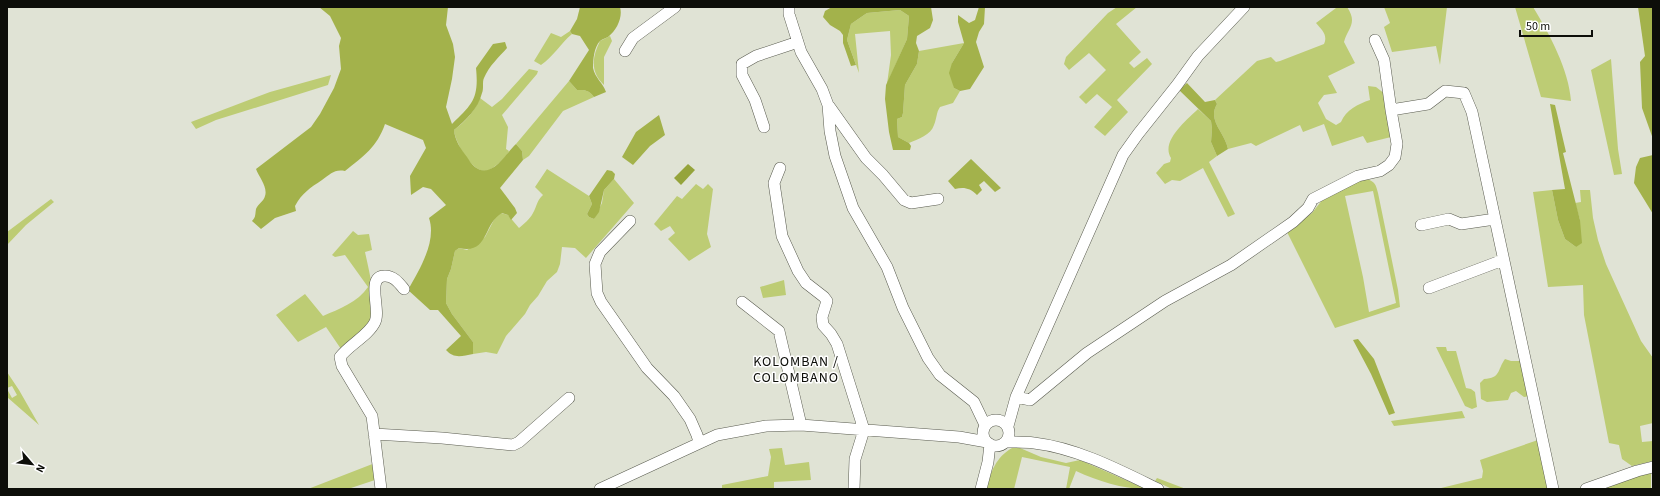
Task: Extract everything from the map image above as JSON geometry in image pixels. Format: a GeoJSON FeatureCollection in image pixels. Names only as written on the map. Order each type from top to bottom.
{"type":"FeatureCollection","features":[{"type":"Feature","properties":{"kind":"street"},"geometry":{"type":"LineString","coordinates":[[625,51],[633,38],[675,7]]}},
{"type":"Feature","properties":{"kind":"street"},"geometry":{"type":"LineString","coordinates":[[789,7],[789,14],[801,52],[822,89],[828,105],[866,158],[883,175],[904,200],[911,203],[938,199]]}},
{"type":"Feature","properties":{"kind":"street"},"geometry":{"type":"LineString","coordinates":[[980,489],[995,443],[1010,435],[1008,427],[1015,399],[1123,155],[1178,85],[1198,56],[1244,7]]}},
{"type":"Feature","properties":{"kind":"street"},"geometry":{"type":"LineString","coordinates":[[1015,399],[1030,400],[1087,353],[1165,301],[1231,265],[1293,222],[1308,208],[1313,199],[1358,176],[1380,171],[1389,165],[1395,157],[1397,144],[1384,60],[1375,40]]}},
{"type":"Feature","properties":{"kind":"street"},"geometry":{"type":"LineString","coordinates":[[764,127],[755,100],[742,75],[742,64],[756,56],[798,42]]}},
{"type":"Feature","properties":{"kind":"street"},"geometry":{"type":"LineString","coordinates":[[1391,110],[1428,104],[1445,91],[1464,93],[1472,112],[1553,489]]}},
{"type":"Feature","properties":{"kind":"street"},"geometry":{"type":"LineString","coordinates":[[828,105],[830,131],[835,156],[853,208],[887,267],[904,308],[928,358],[940,375],[997,419],[1002,420],[1008,427],[1034,443]]}},
{"type":"Feature","properties":{"kind":"street"},"geometry":{"type":"LineString","coordinates":[[780,168],[774,183],[782,236],[798,271],[806,283],[827,301],[822,318],[823,325],[837,344],[864,430],[856,459],[854,489]]}},
{"type":"Feature","properties":{"kind":"street"},"geometry":{"type":"LineString","coordinates":[[1421,224],[1449,219],[1462,224],[1495,219]]}},
{"type":"Feature","properties":{"kind":"street"},"geometry":{"type":"LineString","coordinates":[[630,221],[600,252],[595,264],[597,293],[601,302],[647,368],[674,396],[690,419],[699,442]]}},
{"type":"Feature","properties":{"kind":"street"},"geometry":{"type":"LineString","coordinates":[[1429,288],[1503,260]]}},
{"type":"Feature","properties":{"kind":"street"},"geometry":{"type":"LineString","coordinates":[[381,489],[372,416],[342,366],[340,357],[345,350],[371,328],[376,321],[377,311],[374,285],[376,279],[380,276],[387,276],[394,279],[404,289]]}},
{"type":"Feature","properties":{"kind":"street"},"geometry":{"type":"LineString","coordinates":[[742,302],[779,331],[801,425]]}},
{"type":"Feature","properties":{"kind":"street"},"geometry":{"type":"LineString","coordinates":[[374,434],[442,438],[513,445],[519,442],[569,398]]}},
{"type":"Feature","properties":{"kind":"street"},"geometry":{"type":"LineString","coordinates":[[959,437],[984,427],[990,421],[997,419],[1015,399]]}},
{"type":"Feature","properties":{"kind":"street"},"geometry":{"type":"LineString","coordinates":[[974,402],[984,427],[983,435],[995,443]]}},
{"type":"Feature","properties":{"kind":"street"},"geometry":{"type":"LineString","coordinates":[[600,489],[717,435],[766,426],[801,425],[959,437],[995,443],[1034,443],[1065,450],[1096,460],[1158,489]]}},
{"type":"Feature","properties":{"kind":"street"},"geometry":{"type":"LineString","coordinates":[[1586,489],[1653,467]]}},
{"type":"Feature","properties":{"kind":"shaded area"},"geometry":{"type":"Polygon","coordinates":[[[319,7],[448,7],[446,25],[453,44],[455,57],[446,107],[452,124],[465,111],[473,100],[477,78],[476,68],[493,44],[505,42],[507,48],[491,66],[484,78],[483,91],[478,104],[467,118],[454,130],[457,141],[463,151],[473,165],[481,170],[493,168],[516,144],[522,151],[523,160],[500,188],[517,213],[511,220],[508,215],[502,213],[491,224],[481,243],[476,247],[469,249],[459,248],[455,251],[447,279],[446,303],[452,314],[473,342],[473,354],[455,356],[449,353],[446,350],[461,336],[438,310],[430,310],[408,290],[422,265],[429,246],[431,227],[429,218],[446,205],[431,189],[423,187],[411,195],[410,176],[426,148],[423,140],[385,124],[374,145],[358,161],[345,171],[333,172],[307,191],[295,206],[296,211],[275,218],[261,229],[252,221],[255,217],[256,209],[266,193],[256,169],[311,127],[334,88],[341,69],[339,46],[341,38],[330,16],[319,7]]]}},
{"type":"Feature","properties":{"kind":"shaded area"},"geometry":{"type":"Polygon","coordinates":[[[580,7],[620,7],[621,11],[617,27],[608,37],[600,41],[595,50],[593,68],[595,75],[606,92],[594,97],[587,91],[577,90],[569,81],[589,50],[580,36],[572,34],[570,31],[577,19],[580,7]]]}},
{"type":"Feature","properties":{"kind":"shaded area"},"geometry":{"type":"Polygon","coordinates":[[[832,7],[931,7],[933,20],[930,28],[917,36],[916,43],[919,51],[917,64],[905,85],[903,113],[902,117],[897,119],[898,137],[909,143],[911,146],[910,150],[893,150],[885,99],[886,85],[907,39],[909,16],[900,10],[867,13],[851,24],[847,40],[856,65],[851,66],[843,43],[843,35],[840,31],[830,25],[823,17],[825,11],[832,7]]]}},
{"type":"Feature","properties":{"kind":"shaded area"},"geometry":{"type":"Polygon","coordinates":[[[979,7],[985,7],[984,24],[979,32],[976,42],[984,67],[970,89],[960,91],[954,88],[949,73],[952,63],[964,43],[958,22],[958,15],[969,23],[975,20],[979,7]]]}},
{"type":"Feature","properties":{"kind":"shaded area"},"geometry":{"type":"Polygon","coordinates":[[[1117,7],[1137,7],[1116,24],[1141,52],[1129,63],[1134,68],[1147,58],[1152,64],[1117,100],[1128,112],[1105,136],[1094,127],[1112,107],[1097,94],[1086,104],[1079,97],[1106,70],[1089,53],[1069,70],[1064,64],[1066,57],[1108,13],[1117,7]]]}},
{"type":"Feature","properties":{"kind":"shaded area"},"geometry":{"type":"Polygon","coordinates":[[[1347,7],[1352,17],[1352,21],[1344,42],[1355,63],[1328,76],[1337,93],[1324,95],[1318,103],[1326,119],[1336,125],[1341,122],[1346,114],[1353,108],[1370,100],[1368,86],[1376,87],[1385,94],[1391,137],[1367,143],[1363,136],[1332,146],[1324,124],[1303,132],[1300,125],[1256,146],[1251,143],[1228,149],[1224,137],[1215,121],[1214,110],[1217,104],[1215,100],[1257,61],[1271,57],[1276,62],[1280,61],[1324,44],[1325,35],[1316,23],[1336,8],[1347,7]]]}},
{"type":"Feature","properties":{"kind":"shaded area"},"geometry":{"type":"Polygon","coordinates":[[[1384,7],[1447,7],[1440,65],[1436,46],[1392,52],[1384,27],[1390,23],[1384,7]]]}},
{"type":"Feature","properties":{"kind":"shaded area"},"geometry":{"type":"Polygon","coordinates":[[[1515,7],[1533,7],[1539,17],[1552,40],[1562,64],[1571,101],[1541,97],[1515,7]]]}},
{"type":"Feature","properties":{"kind":"shaded area"},"geometry":{"type":"Polygon","coordinates":[[[1638,7],[1653,7],[1653,139],[1642,108],[1640,62],[1645,56],[1638,7]]]}},
{"type":"Feature","properties":{"kind":"shaded area"},"geometry":{"type":"Polygon","coordinates":[[[900,10],[909,16],[907,39],[887,84],[891,55],[890,31],[855,34],[859,73],[847,40],[851,24],[867,13],[900,10]]]}},
{"type":"Feature","properties":{"kind":"shaded area"},"geometry":{"type":"Polygon","coordinates":[[[570,31],[572,34],[545,62],[541,65],[534,61],[551,33],[561,37],[570,31]]]}},
{"type":"Feature","properties":{"kind":"shaded area"},"geometry":{"type":"Polygon","coordinates":[[[610,36],[612,41],[604,57],[604,85],[599,80],[594,70],[594,59],[600,41],[610,36]]]}},
{"type":"Feature","properties":{"kind":"shaded area"},"geometry":{"type":"Polygon","coordinates":[[[964,43],[952,63],[954,88],[960,91],[953,103],[940,107],[932,128],[924,136],[909,143],[898,137],[897,119],[902,117],[903,113],[905,85],[917,64],[919,51],[964,43]]]}},
{"type":"Feature","properties":{"kind":"shaded area"},"geometry":{"type":"Polygon","coordinates":[[[1611,59],[1618,149],[1622,174],[1614,175],[1591,70],[1611,59]]]}},
{"type":"Feature","properties":{"kind":"shaded area"},"geometry":{"type":"Polygon","coordinates":[[[529,69],[538,71],[537,74],[502,115],[508,127],[506,149],[509,151],[499,163],[491,169],[487,171],[480,170],[469,161],[465,155],[457,141],[454,130],[469,116],[480,98],[492,107],[502,99],[529,69]]]}},
{"type":"Feature","properties":{"kind":"shaded area"},"geometry":{"type":"Polygon","coordinates":[[[331,75],[328,85],[216,120],[196,129],[191,122],[270,92],[331,75]]]}},
{"type":"Feature","properties":{"kind":"shaded area"},"geometry":{"type":"Polygon","coordinates":[[[569,81],[577,90],[587,91],[594,97],[563,111],[529,156],[523,160],[522,151],[516,144],[569,81]]]}},
{"type":"Feature","properties":{"kind":"shaded area"},"geometry":{"type":"Polygon","coordinates":[[[1187,83],[1205,102],[1215,100],[1217,104],[1214,110],[1215,121],[1224,137],[1228,149],[1217,156],[1211,142],[1211,121],[1179,90],[1187,83]]]}},
{"type":"Feature","properties":{"kind":"shaded area"},"geometry":{"type":"Polygon","coordinates":[[[1550,104],[1555,105],[1566,152],[1563,153],[1580,220],[1582,243],[1576,247],[1565,239],[1558,220],[1552,190],[1565,189],[1550,104]]]}},
{"type":"Feature","properties":{"kind":"shaded area"},"geometry":{"type":"Polygon","coordinates":[[[1198,109],[1211,121],[1211,142],[1217,156],[1209,162],[1235,214],[1228,217],[1203,168],[1180,181],[1172,180],[1165,184],[1156,173],[1164,164],[1170,162],[1171,158],[1169,145],[1172,138],[1182,124],[1198,109]]]}},
{"type":"Feature","properties":{"kind":"shaded area"},"geometry":{"type":"Polygon","coordinates":[[[659,115],[665,135],[650,146],[633,165],[622,157],[636,132],[659,115]]]}},
{"type":"Feature","properties":{"kind":"shaded area"},"geometry":{"type":"Polygon","coordinates":[[[1653,155],[1653,214],[1634,183],[1636,167],[1640,158],[1653,155]]]}},
{"type":"Feature","properties":{"kind":"shaded area"},"geometry":{"type":"Polygon","coordinates":[[[971,159],[1001,188],[995,192],[984,181],[979,185],[982,190],[977,195],[967,189],[955,189],[948,181],[971,159]]]}},
{"type":"Feature","properties":{"kind":"shaded area"},"geometry":{"type":"Polygon","coordinates":[[[688,164],[695,170],[681,185],[674,178],[688,164]]]}},
{"type":"Feature","properties":{"kind":"shaded area"},"geometry":{"type":"Polygon","coordinates":[[[547,169],[589,196],[592,204],[587,214],[589,217],[594,219],[602,203],[604,190],[614,179],[634,203],[586,258],[575,248],[562,247],[560,264],[557,272],[547,281],[525,314],[506,336],[497,354],[486,352],[473,354],[473,342],[452,314],[446,303],[447,279],[455,251],[459,248],[467,250],[485,237],[496,216],[501,213],[508,215],[519,228],[525,223],[532,215],[538,201],[543,195],[535,187],[547,169]]]}},
{"type":"Feature","properties":{"kind":"shaded area"},"geometry":{"type":"Polygon","coordinates":[[[607,170],[612,171],[615,174],[614,179],[604,190],[599,212],[594,219],[589,217],[587,214],[592,204],[589,196],[607,170]]]}},
{"type":"Feature","properties":{"kind":"shaded area"},"geometry":{"type":"Polygon","coordinates":[[[1366,179],[1373,182],[1376,186],[1398,290],[1400,307],[1335,328],[1287,232],[1312,213],[1323,199],[1342,188],[1366,179]],[[1373,191],[1345,196],[1363,277],[1369,312],[1396,303],[1373,191]]]}},
{"type":"Feature","properties":{"kind":"shaded area"},"geometry":{"type":"Polygon","coordinates":[[[696,184],[703,189],[708,184],[713,189],[707,234],[711,247],[689,261],[668,239],[675,233],[670,226],[661,231],[654,224],[677,196],[682,199],[696,184]]]}},
{"type":"Feature","properties":{"kind":"shaded area"},"geometry":{"type":"Polygon","coordinates":[[[1552,190],[1558,220],[1565,239],[1576,247],[1580,220],[1575,203],[1581,202],[1580,190],[1590,190],[1593,218],[1606,264],[1641,341],[1653,358],[1653,423],[1640,426],[1642,442],[1653,441],[1653,461],[1632,466],[1622,459],[1619,445],[1609,443],[1584,315],[1583,285],[1548,287],[1533,192],[1552,190]]]}},
{"type":"Feature","properties":{"kind":"shaded area"},"geometry":{"type":"Polygon","coordinates":[[[51,199],[54,202],[26,225],[7,245],[7,232],[51,199]]]}},
{"type":"Feature","properties":{"kind":"shaded area"},"geometry":{"type":"Polygon","coordinates":[[[353,231],[358,235],[369,234],[372,250],[365,252],[373,292],[373,314],[370,323],[363,333],[341,349],[326,327],[298,342],[276,315],[305,294],[323,316],[354,301],[368,287],[345,255],[335,257],[332,255],[353,231]]]}},
{"type":"Feature","properties":{"kind":"shaded area"},"geometry":{"type":"Polygon","coordinates":[[[784,280],[786,295],[763,298],[760,287],[784,280]]]}},
{"type":"Feature","properties":{"kind":"shaded area"},"geometry":{"type":"Polygon","coordinates":[[[1358,339],[1374,359],[1395,413],[1389,415],[1371,374],[1353,340],[1358,339]]]}},
{"type":"Feature","properties":{"kind":"shaded area"},"geometry":{"type":"Polygon","coordinates":[[[1436,347],[1446,347],[1447,351],[1456,351],[1466,388],[1475,392],[1477,407],[1472,409],[1465,406],[1436,347]]]}},
{"type":"Feature","properties":{"kind":"shaded area"},"geometry":{"type":"Polygon","coordinates":[[[1505,359],[1511,361],[1522,361],[1531,396],[1524,397],[1516,391],[1511,393],[1508,400],[1487,402],[1481,399],[1480,383],[1484,379],[1496,375],[1505,359]]]}},
{"type":"Feature","properties":{"kind":"shaded area"},"geometry":{"type":"Polygon","coordinates":[[[7,372],[39,425],[7,397],[7,389],[12,398],[17,395],[12,386],[7,388],[7,372]]]}},
{"type":"Feature","properties":{"kind":"shaded area"},"geometry":{"type":"Polygon","coordinates":[[[1462,411],[1465,418],[1394,426],[1391,421],[1462,411]]]}},
{"type":"Feature","properties":{"kind":"shaded area"},"geometry":{"type":"Polygon","coordinates":[[[1538,440],[1549,489],[1437,489],[1482,478],[1483,471],[1480,460],[1538,440]]]}},
{"type":"Feature","properties":{"kind":"shaded area"},"geometry":{"type":"Polygon","coordinates":[[[782,448],[785,465],[809,462],[811,480],[774,482],[774,488],[722,489],[722,485],[768,476],[771,457],[769,449],[782,448]]]}},
{"type":"Feature","properties":{"kind":"shaded area"},"geometry":{"type":"Polygon","coordinates":[[[1012,448],[1020,448],[1041,457],[1066,463],[1080,460],[1146,489],[1128,488],[1110,484],[1076,471],[1069,489],[1066,489],[1070,467],[1022,457],[1014,489],[986,488],[998,460],[1012,448]]]}},
{"type":"Feature","properties":{"kind":"shaded area"},"geometry":{"type":"Polygon","coordinates":[[[375,463],[378,479],[348,489],[308,489],[375,463]]]}},
{"type":"Feature","properties":{"kind":"shaded area"},"geometry":{"type":"Polygon","coordinates":[[[1651,472],[1651,489],[1603,489],[1625,480],[1651,472]]]}},
{"type":"Feature","properties":{"kind":"shaded area"},"geometry":{"type":"Polygon","coordinates":[[[1157,478],[1186,489],[1172,489],[1155,481],[1157,478]]]}},
{"type":"Feature","properties":{"kind":"district","name":"KOLOMBAN / COLOMBANO"},"geometry":{"type":"Point","coordinates":[796,370]}}]}
